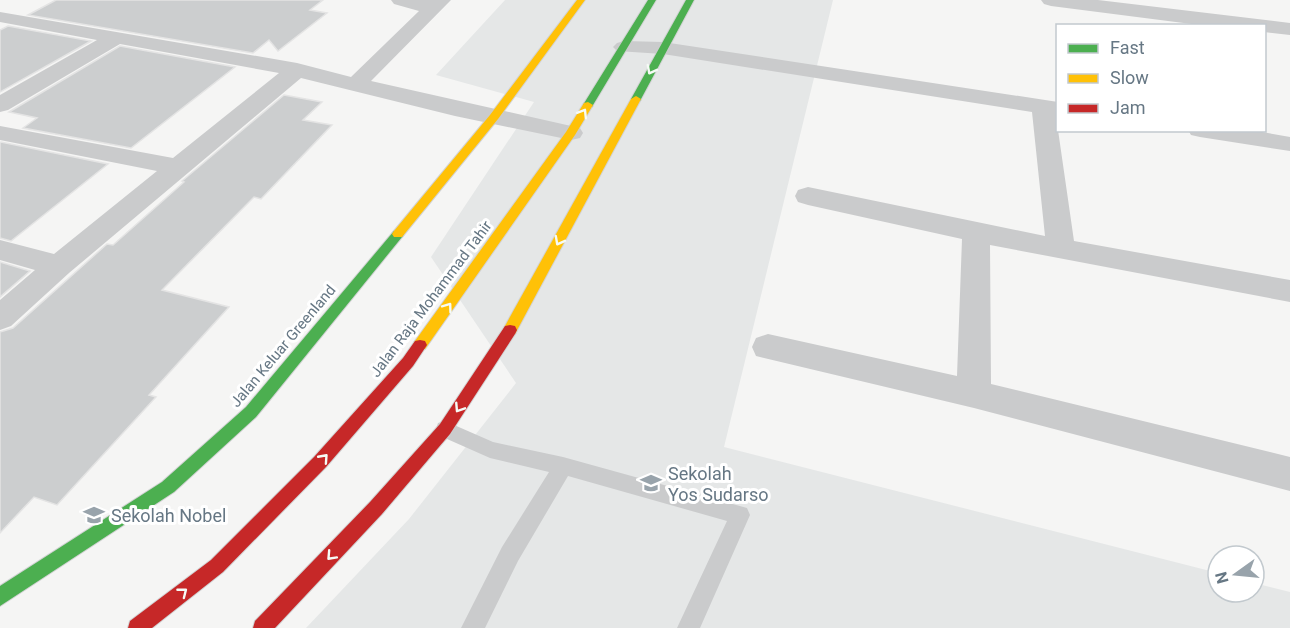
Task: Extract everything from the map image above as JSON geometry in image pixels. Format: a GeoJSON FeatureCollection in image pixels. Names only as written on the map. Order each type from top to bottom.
{"type":"FeatureCollection","features":[{"type":"Feature","properties":{"kind":"main road","name":"Jalan Keluar Greenland"},"geometry":{"type":"LineString","coordinates":[[0,597],[168,487],[251,412],[494,117],[581,0]]}},
{"type":"Feature","properties":{"kind":"main road","name":"Jalan Raja Mohammad Tahir"},"geometry":{"type":"LineString","coordinates":[[137,628],[217,566],[320,462],[415,353],[571,133],[652,0]]}},
{"type":"Feature","properties":{"kind":"main road"},"geometry":{"type":"LineString","coordinates":[[261,628],[376,508],[445,429],[510,331],[690,0]]}},
{"type":"Feature","properties":{"kind":"street"},"geometry":{"type":"LineString","coordinates":[[401,0],[436,4]]}},
{"type":"Feature","properties":{"kind":"street"},"geometry":{"type":"LineString","coordinates":[[2,18],[31,1]]}},
{"type":"Feature","properties":{"kind":"street"},"geometry":{"type":"LineString","coordinates":[[1070,24],[1062,1],[1258,21],[1290,29]]}},
{"type":"Feature","properties":{"kind":"street"},"geometry":{"type":"LineString","coordinates":[[355,86],[436,4]]}},
{"type":"Feature","properties":{"kind":"street"},"geometry":{"type":"LineString","coordinates":[[2,18],[297,70],[355,86],[571,133]]}},
{"type":"Feature","properties":{"kind":"street"},"geometry":{"type":"LineString","coordinates":[[0,105],[118,37]]}},
{"type":"Feature","properties":{"kind":"street"},"geometry":{"type":"LineString","coordinates":[[624,46],[663,48],[1050,108],[1060,249]]}},
{"type":"Feature","properties":{"kind":"street"},"geometry":{"type":"LineString","coordinates":[[0,318],[59,266],[181,168],[297,70]]}},
{"type":"Feature","properties":{"kind":"street"},"geometry":{"type":"LineString","coordinates":[[1213,132],[1290,144]]}},
{"type":"Feature","properties":{"kind":"street"},"geometry":{"type":"LineString","coordinates":[[0,134],[181,168]]}},
{"type":"Feature","properties":{"kind":"street"},"geometry":{"type":"LineString","coordinates":[[808,196],[976,233],[1290,291]]}},
{"type":"Feature","properties":{"kind":"street"},"geometry":{"type":"LineString","coordinates":[[974,394],[976,233]]}},
{"type":"Feature","properties":{"kind":"street"},"geometry":{"type":"LineString","coordinates":[[0,250],[59,266]]}},
{"type":"Feature","properties":{"kind":"street"},"geometry":{"type":"LineString","coordinates":[[768,347],[974,394],[1290,474]]}},
{"type":"Feature","properties":{"kind":"lane"},"geometry":{"type":"LineString","coordinates":[[445,429],[490,450],[563,466],[740,515],[688,628]]}},
{"type":"Feature","properties":{"kind":"lane"},"geometry":{"type":"LineString","coordinates":[[471,628],[480,616],[510,554],[563,466]]}},
{"type":"Feature","properties":{"kind":"shaded area"},"geometry":{"type":"Polygon","coordinates":[[[505,0],[833,0],[724,447],[1206,570],[1206,604],[1266,604],[1266,586],[1290,592],[1290,628],[306,628],[409,519],[516,383],[431,257],[534,102],[436,75],[505,0]]]}},
{"type":"Feature","properties":{"kind":"building"},"geometry":{"type":"Polygon","coordinates":[[[56,0],[323,0],[310,10],[327,13],[278,51],[269,40],[253,53],[28,15],[56,0]]]}},
{"type":"Feature","properties":{"kind":"building"},"geometry":{"type":"Polygon","coordinates":[[[8,26],[91,41],[0,92],[0,30],[8,26]]]}},
{"type":"Feature","properties":{"kind":"building"},"geometry":{"type":"Polygon","coordinates":[[[120,46],[235,67],[131,148],[23,128],[37,118],[9,112],[120,46]]]}},
{"type":"Feature","properties":{"kind":"building"},"geometry":{"type":"Polygon","coordinates":[[[284,95],[322,102],[303,120],[332,125],[261,199],[254,197],[162,290],[229,307],[149,395],[156,397],[57,505],[34,497],[0,533],[0,332],[13,328],[107,244],[113,245],[184,182],[182,181],[284,95]]]}},
{"type":"Feature","properties":{"kind":"building"},"geometry":{"type":"Polygon","coordinates":[[[0,143],[108,164],[11,241],[0,238],[0,143]]]}},
{"type":"Feature","properties":{"kind":"building"},"geometry":{"type":"Polygon","coordinates":[[[0,262],[30,271],[0,297],[0,262]]]}},
{"type":"Feature","properties":{"kind":"traffic: fast"},"geometry":{"type":"LineString","coordinates":[[588,105],[652,0]]}},
{"type":"Feature","properties":{"kind":"traffic: fast"},"geometry":{"type":"LineString","coordinates":[[636,99],[690,0]]}},
{"type":"Feature","properties":{"kind":"traffic: fast"},"geometry":{"type":"LineString","coordinates":[[0,597],[168,487],[251,412],[398,234]]}},
{"type":"Feature","properties":{"kind":"traffic: slow"},"geometry":{"type":"LineString","coordinates":[[398,234],[494,117],[581,0]]}},
{"type":"Feature","properties":{"kind":"traffic: slow"},"geometry":{"type":"LineString","coordinates":[[510,330],[636,99]]}},
{"type":"Feature","properties":{"kind":"traffic: slow"},"geometry":{"type":"LineString","coordinates":[[420,345],[571,133],[588,105]]}},
{"type":"Feature","properties":{"kind":"traffic: jam"},"geometry":{"type":"LineString","coordinates":[[262,628],[376,508],[445,429],[510,330]]}},
{"type":"Feature","properties":{"kind":"traffic: jam"},"geometry":{"type":"LineString","coordinates":[[137,628],[217,566],[320,462],[408,362],[420,345]]}},
{"type":"Feature","properties":{"kind":"place","name":"Sekolah Yos Sudarso"},"geometry":{"type":"Point","coordinates":[651,483]}},
{"type":"Feature","properties":{"kind":"place","name":"Sekolah Nobel"},"geometry":{"type":"Point","coordinates":[94,515]}}]}
